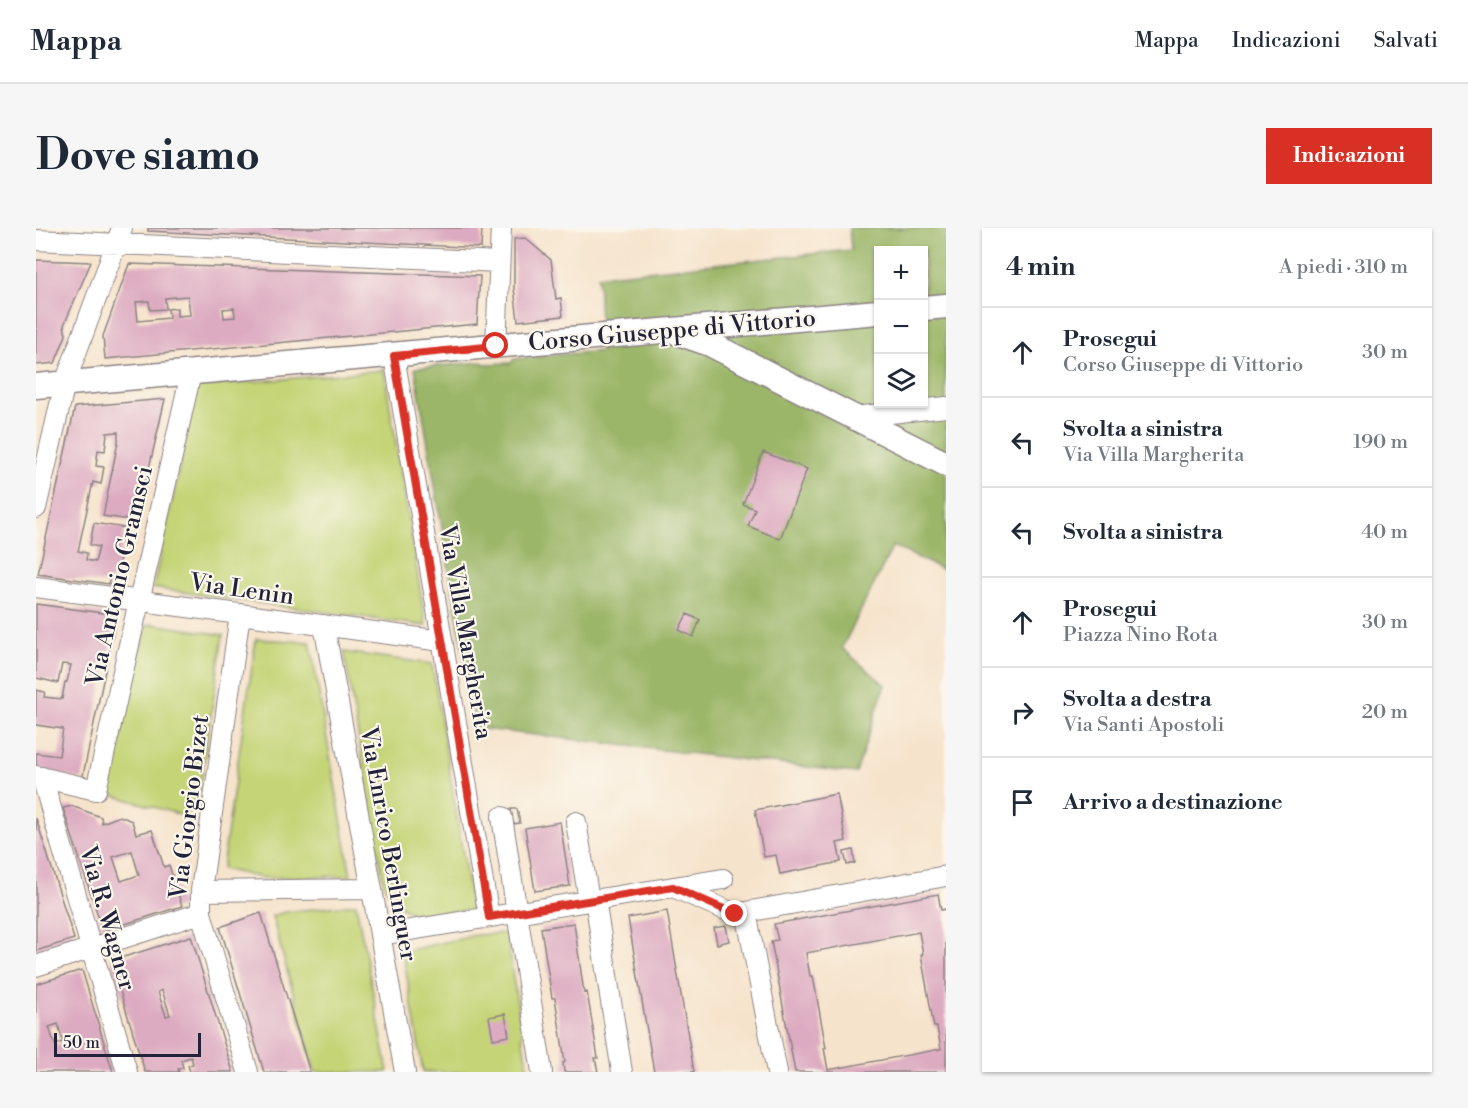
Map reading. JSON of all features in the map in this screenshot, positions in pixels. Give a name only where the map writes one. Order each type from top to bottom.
[{"type":"street","points":[[496,346],[501,228]]},
{"type":"street","points":[[36,240],[119,236],[499,262]]},
{"type":"street","points":[[36,508],[65,383],[119,236]]},
{"type":"street","points":[[928,308],[946,306]]},
{"type":"street","name":"Corso Giuseppe di Vittorio","points":[[36,386],[874,312]]},
{"type":"street","points":[[667,330],[710,344],[946,464]]},
{"type":"street","name":"Via Villa Margherita","points":[[394,356],[489,917]]},
{"type":"street","name":"Via Antonio Gramsci","points":[[39,777],[96,790],[191,373]]},
{"type":"street","points":[[854,417],[946,407]]},
{"type":"street","points":[[923,409],[946,421]]},
{"type":"street","name":"Via Lenin","points":[[36,587],[442,641]]},
{"type":"street","name":"Via Giorgio Bizet","points":[[240,614],[201,891],[201,913],[248,1072]]},
{"type":"street","name":"Via Enrico Berlinguer","points":[[324,625],[405,1072]]},
{"type":"street","name":"Via R. Wagner","points":[[39,777],[127,1072]]},
{"type":"street","points":[[502,817],[542,1072]]},
{"type":"street","points":[[576,822],[622,1072]]},
{"type":"street","points":[[673,887],[735,914],[946,876]]},
{"type":"street","points":[[380,935],[723,879]]},
{"type":"street","points":[[201,891],[371,890]]},
{"type":"street","points":[[746,912],[777,1072]]},
{"type":"street","points":[[36,966],[201,913]]},
{"type":"green space","points":[[849,228],[946,228],[946,571],[893,546],[842,648],[885,685],[856,773],[476,728],[415,368],[482,362],[485,364],[511,363],[514,359],[601,351],[598,276],[851,250]]},
{"type":"green space","points":[[384,370],[426,626],[153,588],[197,387]]},
{"type":"green space","points":[[152,624],[223,635],[199,794],[185,816],[108,794],[145,626]]},
{"type":"green space","points":[[256,639],[310,642],[351,876],[262,878],[222,869]]},
{"type":"green space","points":[[344,652],[432,664],[472,910],[413,914],[400,906],[384,886]]},
{"type":"green space","points":[[356,904],[388,1072],[315,1072],[272,916],[285,912]]},
{"type":"green space","points":[[506,933],[528,1072],[423,1072],[404,959],[405,951],[476,935]]},
{"type":"building","points":[[148,228],[482,228],[481,248],[148,231]]},
{"type":"building","points":[[525,238],[551,260],[556,299],[561,298],[563,316],[518,321],[514,288],[514,239]]},
{"type":"building","points":[[36,260],[91,262],[64,325],[66,335],[55,363],[36,365]]},
{"type":"building","points":[[129,264],[480,276],[477,324],[105,359],[103,336]],"holes":[[[188,296],[190,315],[177,316],[177,308],[168,309],[169,318],[138,321],[136,302],[149,301],[150,310],[166,309],[165,298]],[[234,308],[235,317],[224,318],[223,309]]]},
{"type":"building","points":[[165,399],[137,521],[103,516],[118,432],[107,433],[105,451],[98,450],[96,466],[104,467],[101,484],[93,482],[78,551],[87,553],[86,560],[95,562],[99,547],[90,545],[94,523],[125,528],[116,580],[109,579],[109,584],[38,574],[75,407]]},
{"type":"building","points":[[763,452],[807,469],[780,539],[748,526],[755,509],[743,504]]},
{"type":"building","points":[[36,604],[117,615],[82,780],[36,768],[36,753],[59,756],[63,729],[36,725],[36,690],[45,692],[44,697],[62,699],[71,665],[62,664],[58,683],[36,678]]},
{"type":"building","points":[[687,614],[700,620],[693,637],[679,630]]},
{"type":"building","points":[[837,794],[846,841],[837,843],[841,862],[780,874],[776,855],[764,857],[755,810]]},
{"type":"building","points":[[72,806],[101,817],[102,823],[120,816],[132,821],[136,834],[152,830],[164,867],[169,865],[182,906],[106,930],[105,927],[102,928],[63,808]],"holes":[[[132,851],[139,875],[121,881],[113,857]]]},
{"type":"building","points":[[511,809],[517,809],[520,823],[513,824]]},
{"type":"building","points":[[36,818],[74,939],[36,951]]},
{"type":"building","points":[[560,822],[570,886],[535,891],[525,828]]},
{"type":"building","points":[[853,850],[855,863],[847,865],[844,852]]},
{"type":"building","points":[[938,894],[941,910],[946,909],[946,1072],[795,1072],[771,941],[778,940],[774,924]],"holes":[[[919,932],[923,954],[921,955],[934,1027],[937,1027],[941,1049],[828,1070],[813,976],[810,976],[806,953]]]},
{"type":"building","points":[[667,911],[694,1072],[654,1072],[628,918]]},
{"type":"building","points":[[261,913],[310,1072],[264,1072],[220,927]]},
{"type":"building","points":[[574,923],[584,993],[587,992],[598,1058],[595,1058],[598,1072],[564,1072],[563,1063],[565,1062],[555,998],[552,998],[541,928]]},
{"type":"building","points":[[726,926],[729,941],[717,944],[714,928]]},
{"type":"building","points":[[191,936],[233,1072],[190,1072],[188,1065],[193,1064],[191,1057],[181,1060],[183,1068],[178,1069],[179,1072],[145,1072],[111,961]],"holes":[[[162,990],[170,1015],[166,1016],[158,992]]]},
{"type":"building","points":[[82,970],[113,1072],[36,1072],[36,984]],"holes":[[[58,1024],[63,1042],[55,1045],[49,1027]]]},
{"type":"building","points":[[505,1014],[509,1036],[493,1039],[489,1017]]},
{"type":"route","points":[[496,346],[394,356],[489,917],[673,887],[735,914]]}]
